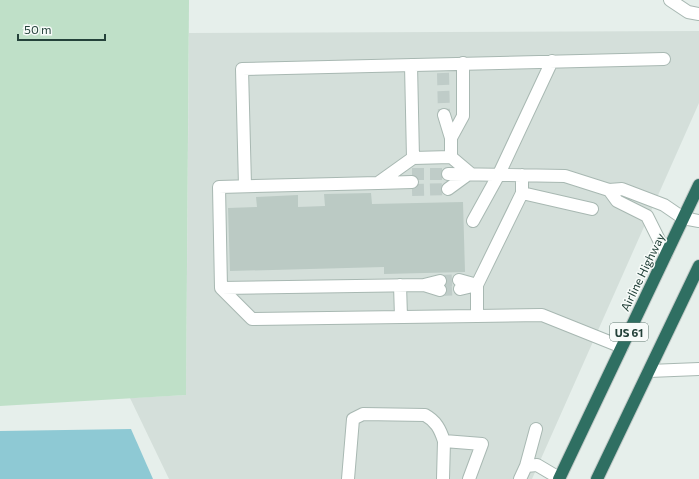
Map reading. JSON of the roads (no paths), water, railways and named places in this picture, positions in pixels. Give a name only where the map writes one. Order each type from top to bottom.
[{"type":"highway","name":"Airline Highway","points":[[559,479],[699,185]]},
{"type":"highway","name":"US 61","points":[[597,479],[699,266]]},
{"type":"street","points":[[670,0],[688,12],[699,14]]},
{"type":"street","points":[[245,186],[242,69],[410,65],[443,69],[463,64],[664,59]]},
{"type":"street","points":[[473,221],[499,174],[552,61]]},
{"type":"street","points":[[451,138],[463,116],[463,64]]},
{"type":"street","points":[[410,65],[413,158]]},
{"type":"street","points":[[444,115],[451,138],[451,157]]},
{"type":"street","points":[[378,183],[413,158],[451,157],[470,173]]},
{"type":"street","points":[[448,182],[470,173],[565,176],[609,190],[622,189],[664,206],[683,218],[699,221]]},
{"type":"street","points":[[477,316],[477,285],[522,193],[522,175]]},
{"type":"street","points":[[409,182],[219,187],[221,288],[252,319],[542,315],[622,347]]},
{"type":"street","points":[[609,190],[617,201],[647,216],[666,254]]},
{"type":"street","points":[[522,193],[592,209]]},
{"type":"street","points":[[400,285],[401,317]]},
{"type":"street","points":[[221,288],[440,285]]},
{"type":"street","points":[[460,285],[477,285]]},
{"type":"street","points":[[649,371],[699,369]]},
{"type":"street","points":[[348,479],[353,419],[363,414],[425,415],[431,418],[440,429],[444,441],[443,479]]},
{"type":"street","points":[[520,479],[526,466],[536,429]]},
{"type":"street","points":[[444,441],[482,444],[469,479]]},
{"type":"street","points":[[526,466],[537,465],[559,479]]},
{"type":"water","points":[[131,429],[153,479],[0,479],[0,431]]},
{"type":"tunnel","points":[[443,73],[444,115]]},
{"type":"tunnel","points":[[412,174],[448,174]]},
{"type":"tunnel","points":[[412,190],[448,189]]},
{"type":"tunnel","points":[[440,281],[459,280]]},
{"type":"tunnel","points":[[440,290],[460,289]]}]
